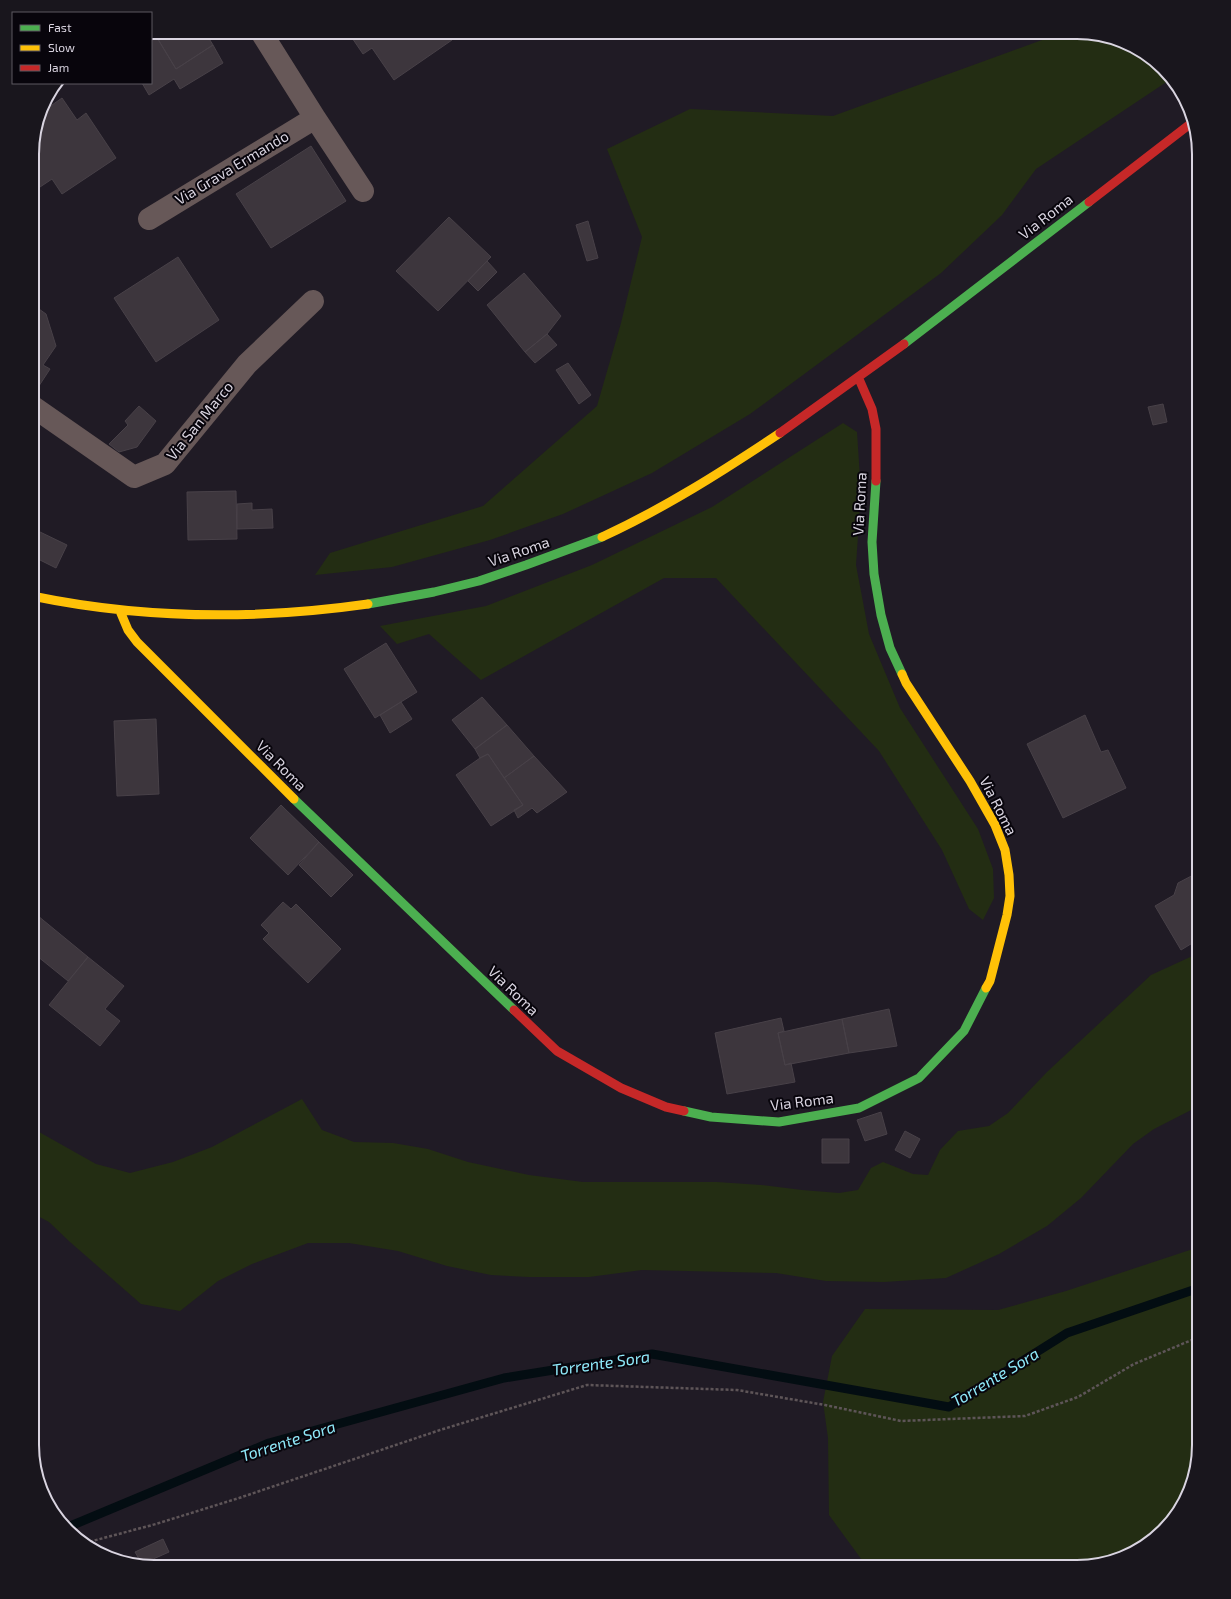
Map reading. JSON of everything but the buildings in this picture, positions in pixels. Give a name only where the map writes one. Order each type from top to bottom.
[{"type":"street","points":[[265,39],[363,191]]},
{"type":"street","name":"Via Grava Ermando","points":[[149,219],[315,118]]},
{"type":"street","name":"Via Roma","points":[[39,597],[120,611],[173,615],[248,615],[314,611],[385,601],[458,587],[530,564],[601,537],[673,501],[737,463],[859,379],[1188,125]]},
{"type":"street","name":"Via San Marco","points":[[39,411],[134,477],[165,464],[246,364],[313,301]]},
{"type":"street","name":"Via Roma","points":[[120,611],[128,630],[137,642],[330,835],[556,1051],[627,1091],[666,1107],[711,1117],[779,1122],[859,1108],[919,1078],[964,1031],[990,981],[1007,915],[1010,896],[1009,875],[1005,850],[995,825],[970,781],[906,683],[890,648],[881,615],[874,574],[872,542],[876,478],[876,429],[872,409],[859,379]]},
{"type":"path","points":[[92,1541],[156,1524],[239,1498],[440,1430],[587,1385],[737,1390],[901,1421],[1025,1416],[1078,1396],[1134,1364],[1192,1341]]},
{"type":"green space","points":[[1045,39],[1084,39],[1107,43],[1141,58],[1166,82],[1036,169],[1002,215],[941,273],[750,414],[652,473],[563,514],[490,540],[392,567],[315,575],[330,553],[483,506],[597,406],[621,323],[642,237],[607,149],[690,109],[833,116]]},
{"type":"green space","points":[[843,423],[857,432],[861,493],[856,565],[869,634],[900,708],[978,829],[993,869],[994,898],[983,920],[969,909],[942,850],[879,751],[716,578],[664,578],[481,680],[429,634],[397,644],[380,626],[486,606],[592,565],[712,507]]},
{"type":"green space","points":[[1192,956],[1192,1110],[1154,1129],[1133,1144],[1081,1198],[1047,1226],[999,1254],[946,1278],[884,1282],[826,1281],[776,1273],[642,1270],[589,1277],[529,1277],[491,1275],[447,1266],[398,1251],[349,1243],[308,1243],[252,1264],[218,1281],[180,1311],[141,1304],[49,1222],[39,1217],[39,1132],[96,1164],[130,1173],[173,1162],[212,1147],[302,1099],[322,1130],[354,1142],[393,1143],[428,1149],[468,1162],[529,1175],[583,1182],[717,1182],[839,1193],[858,1190],[871,1168],[883,1162],[913,1174],[928,1175],[940,1150],[958,1131],[989,1126],[1008,1113],[1047,1072],[1151,975]]},
{"type":"green space","points":[[1192,1249],[1191,1460],[1183,1489],[1177,1502],[1168,1515],[1141,1541],[1114,1554],[1092,1559],[862,1560],[829,1515],[828,1438],[823,1402],[832,1356],[865,1309],[998,1310],[1066,1291]]},
{"type":"waterway","name":"Torrente Sora","points":[[72,1525],[269,1443],[504,1378],[652,1354],[949,1407],[1067,1333],[1192,1290]]},
{"type":"traffic: fast","points":[[904,344],[1089,202]]},
{"type":"traffic: fast","points":[[876,481],[872,542],[874,574],[881,615],[890,648],[902,674]]},
{"type":"traffic: fast","points":[[368,604],[434,592],[479,581],[602,537]]},
{"type":"traffic: fast","points":[[294,799],[514,1010]]},
{"type":"traffic: fast","points":[[684,1111],[711,1117],[779,1122],[859,1108],[919,1078],[964,1031],[986,988]]},
{"type":"traffic: slow","points":[[602,537],[671,501],[780,433]]},
{"type":"traffic: slow","points":[[39,597],[74,604],[116,609],[200,615],[284,613],[368,604]]},
{"type":"traffic: slow","points":[[120,611],[128,630],[137,642],[294,799]]},
{"type":"traffic: slow","points":[[902,674],[906,683],[970,781],[995,825],[1005,850],[1009,875],[1010,896],[1007,915],[990,981],[986,988]]},
{"type":"traffic: jam","points":[[1089,202],[1188,125]]},
{"type":"traffic: jam","points":[[780,433],[904,344]]},
{"type":"traffic: jam","points":[[859,379],[872,409],[876,429],[876,481]]},
{"type":"traffic: jam","points":[[514,1010],[557,1051],[621,1088],[666,1107],[684,1111]]}]
